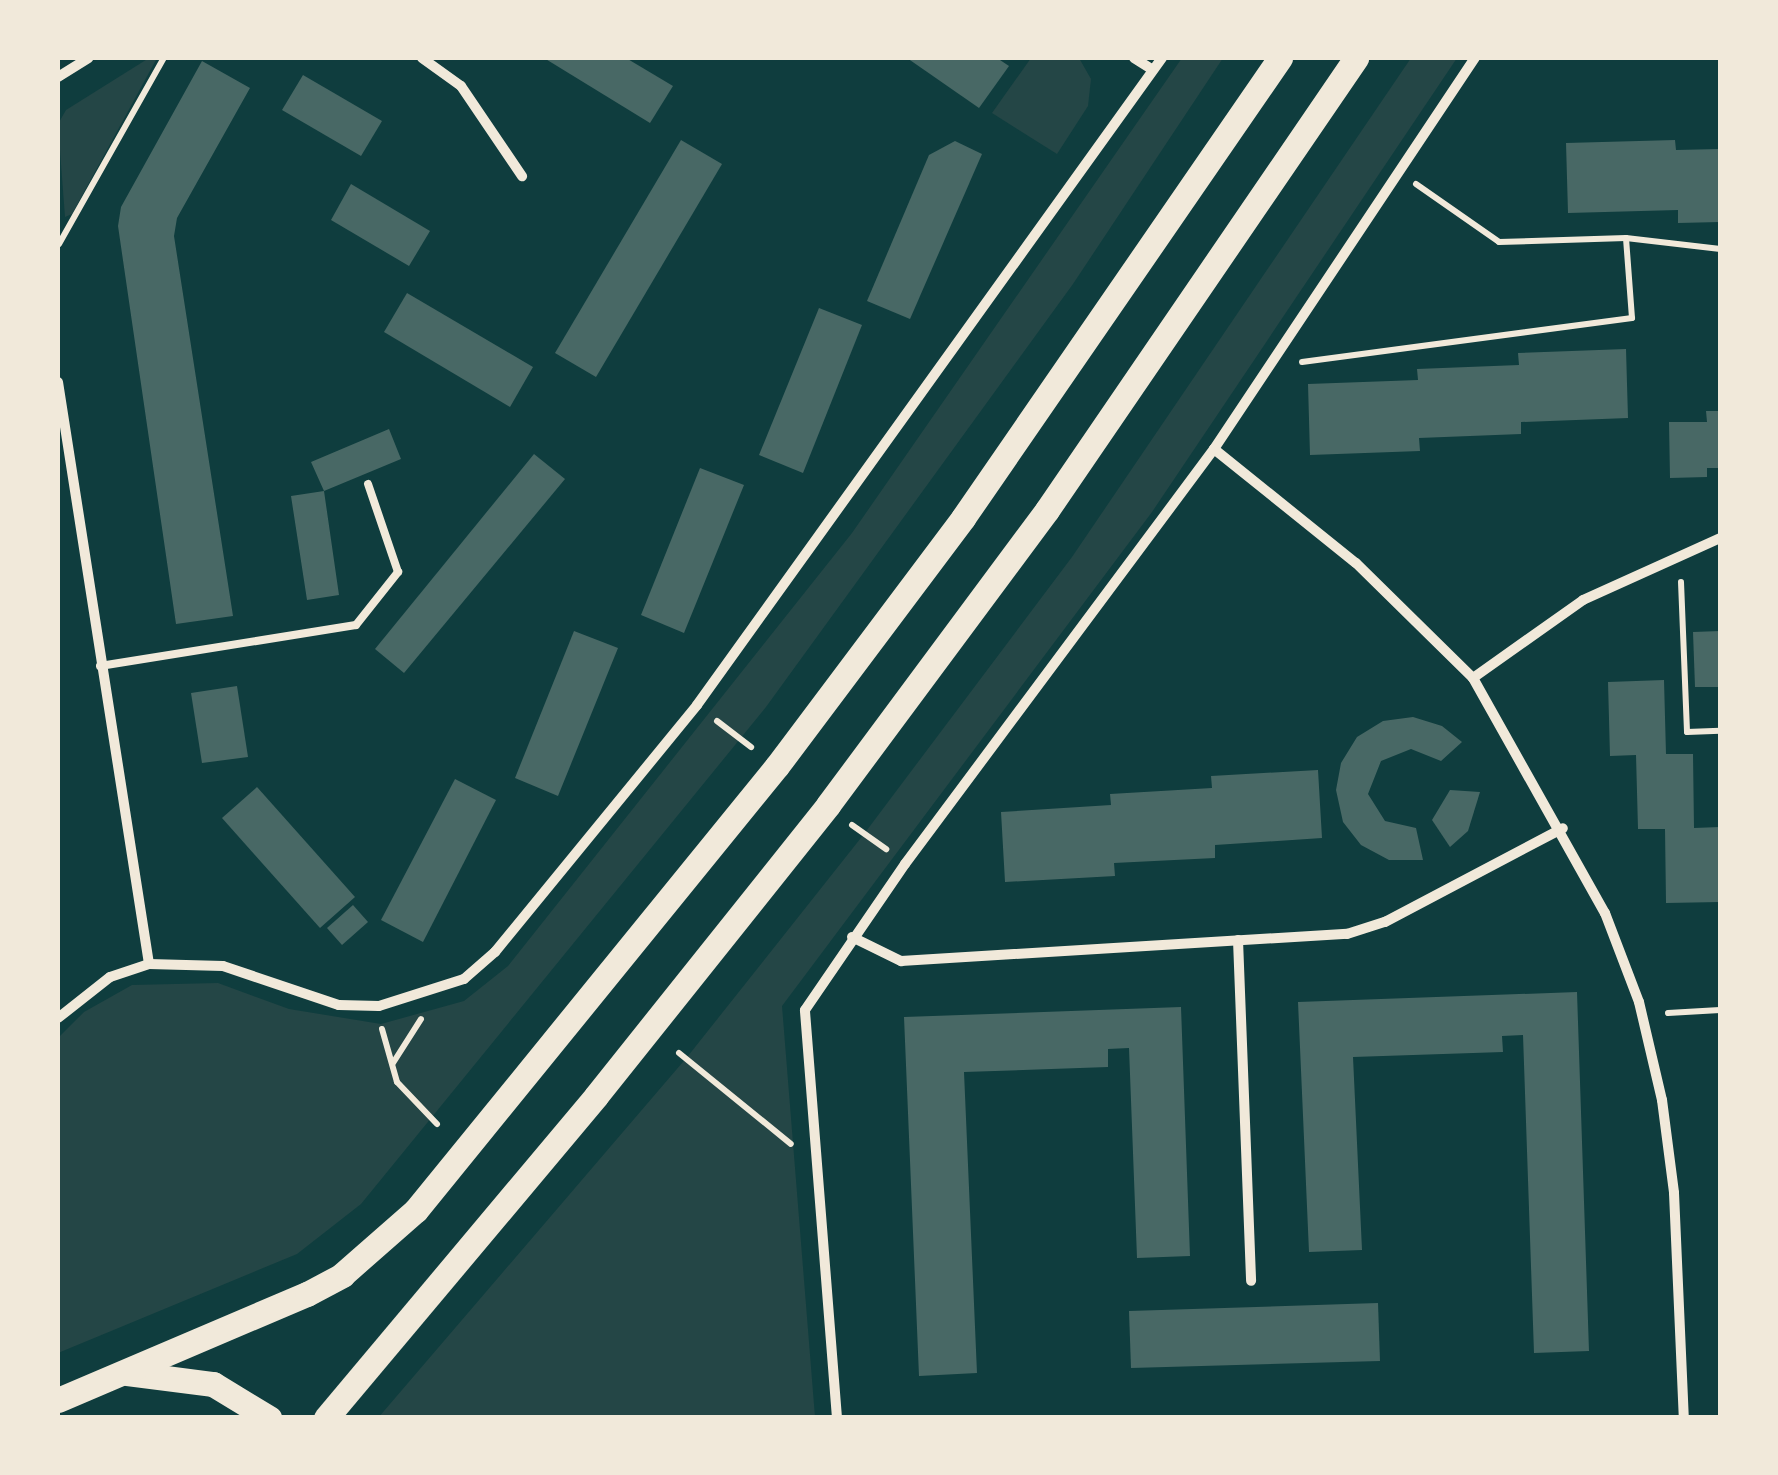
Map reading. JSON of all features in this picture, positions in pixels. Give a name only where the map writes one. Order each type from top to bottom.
[{"type":"main road","points":[[58,1400],[112,1373],[307,1294],[342,1275],[416,1210],[858,659],[974,502],[1280,58]]},
{"type":"main road","points":[[326,1418],[596,1096],[850,775],[1047,510],[1356,58]]},
{"type":"main road","points":[[112,1373],[213,1384],[269,1418]]},
{"type":"street","points":[[58,77],[89,58]]},
{"type":"street","points":[[422,58],[460,86],[522,176]]},
{"type":"street","points":[[1134,58],[1154,70]]},
{"type":"street","points":[[58,1018],[110,976],[149,964],[223,966],[310,997],[379,1006],[464,979],[485,961],[697,705],[1162,58]]},
{"type":"street","points":[[836,1418],[805,1010],[852,937],[1214,449],[1475,58]]},
{"type":"street","points":[[58,382],[149,964]]},
{"type":"street","points":[[1214,449],[1356,563],[1473,678],[1562,828],[1639,1002],[1662,1100],[1674,1193],[1684,1418]]},
{"type":"street","points":[[58,490],[74,486]]},
{"type":"street","points":[[1473,678],[1584,600],[1720,538]]},
{"type":"street","points":[[852,937],[900,961],[1346,934],[1385,922],[1562,828]]},
{"type":"street","points":[[1238,940],[1251,1281]]},
{"type":"lane","points":[[100,666],[356,624],[398,572],[368,484]]},
{"type":"path","points":[[59,244],[164,58]]},
{"type":"path","points":[[1398,172],[1499,242],[1626,238],[1720,248]]},
{"type":"path","points":[[1281,349],[1301,362],[1632,318],[1626,238]]},
{"type":"path","points":[[1680,554],[1687,732],[1720,731]]},
{"type":"path","points":[[1701,1011],[1720,1010]]},
{"type":"path","points":[[393,1064],[423,1016]]},
{"type":"path","points":[[381,1024],[404,1093],[437,1124]]},
{"type":"path","points":[[679,1053],[815,1164]]},
{"type":"shaded area","points":[[149,58],[157,58],[72,214],[65,217],[58,124],[66,110]]},
{"type":"shaded area","points":[[1031,58],[1079,58],[1091,79],[1088,106],[1057,154],[992,113]]},
{"type":"shaded area","points":[[1182,58],[1223,58],[1073,284],[766,707],[361,1204],[297,1254],[58,1353],[58,1038],[84,1012],[132,985],[218,983],[289,1009],[381,1024],[464,1001],[508,966],[852,533]]},
{"type":"shaded area","points":[[1411,58],[1457,58],[1152,512],[782,1006],[815,1417],[378,1418],[688,1056],[864,834],[1072,557]]},
{"type":"building","points":[[544,58],[626,58],[673,86],[650,123]]},
{"type":"building","points":[[907,58],[997,58],[1009,66],[979,108]]},
{"type":"building","points":[[202,61],[250,88],[177,218],[174,236],[233,616],[176,624],[118,226],[121,207]]},
{"type":"building","points":[[303,75],[382,121],[361,156],[282,110]]},
{"type":"building","points":[[681,140],[722,164],[596,377],[555,353]]},
{"type":"building","points":[[1675,140],[1676,150],[1720,149],[1720,222],[1678,223],[1678,210],[1568,213],[1566,143]]},
{"type":"building","points":[[955,141],[982,154],[910,319],[867,301],[929,155]]},
{"type":"building","points":[[351,184],[430,231],[409,266],[331,220]]},
{"type":"building","points":[[407,293],[533,367],[510,407],[384,332]]},
{"type":"building","points":[[819,308],[862,325],[803,473],[759,455]]},
{"type":"building","points":[[1626,349],[1628,418],[1521,422],[1521,434],[1419,438],[1420,451],[1310,455],[1308,384],[1418,380],[1417,369],[1519,365],[1518,353]]},
{"type":"building","points":[[1706,411],[1720,411],[1720,468],[1707,468],[1707,477],[1670,478],[1669,422],[1707,422]]},
{"type":"building","points":[[389,429],[401,459],[324,491],[311,462]]},
{"type":"building","points":[[534,454],[565,479],[404,673],[375,649]]},
{"type":"building","points":[[700,468],[744,485],[684,633],[641,615]]},
{"type":"building","points":[[324,491],[339,595],[307,600],[291,496]]},
{"type":"building","points":[[574,631],[618,648],[558,796],[515,778]]},
{"type":"building","points":[[1720,631],[1720,687],[1695,687],[1693,632]]},
{"type":"building","points":[[1664,680],[1666,754],[1693,754],[1694,828],[1720,827],[1720,902],[1666,903],[1665,829],[1638,829],[1636,755],[1610,756],[1608,682]]},
{"type":"building","points":[[237,686],[248,757],[202,763],[191,693]]},
{"type":"building","points":[[1413,717],[1442,726],[1462,742],[1441,761],[1411,749],[1381,761],[1368,794],[1385,821],[1416,828],[1423,860],[1389,860],[1361,845],[1343,822],[1336,790],[1341,763],[1357,737],[1383,721]]},
{"type":"building","points":[[1318,770],[1322,838],[1215,845],[1215,858],[1114,863],[1115,876],[1005,882],[1001,812],[1111,805],[1110,794],[1212,788],[1211,776]]},
{"type":"building","points":[[455,779],[496,800],[423,942],[381,920]]},
{"type":"building","points":[[257,787],[355,897],[320,928],[222,818]]},
{"type":"building","points":[[1450,790],[1480,792],[1468,831],[1450,847],[1432,820]]},
{"type":"building","points":[[353,905],[368,922],[342,945],[327,928]]},
{"type":"building","points":[[1577,992],[1589,1351],[1534,1353],[1523,1035],[1502,1036],[1503,1052],[1353,1057],[1362,1250],[1309,1252],[1298,1002]]},
{"type":"building","points":[[1181,1007],[1190,1256],[1137,1258],[1129,1048],[1108,1049],[1108,1067],[964,1072],[977,1373],[919,1376],[904,1017]]},
{"type":"building","points":[[1378,1303],[1380,1361],[1131,1368],[1129,1311]]}]
